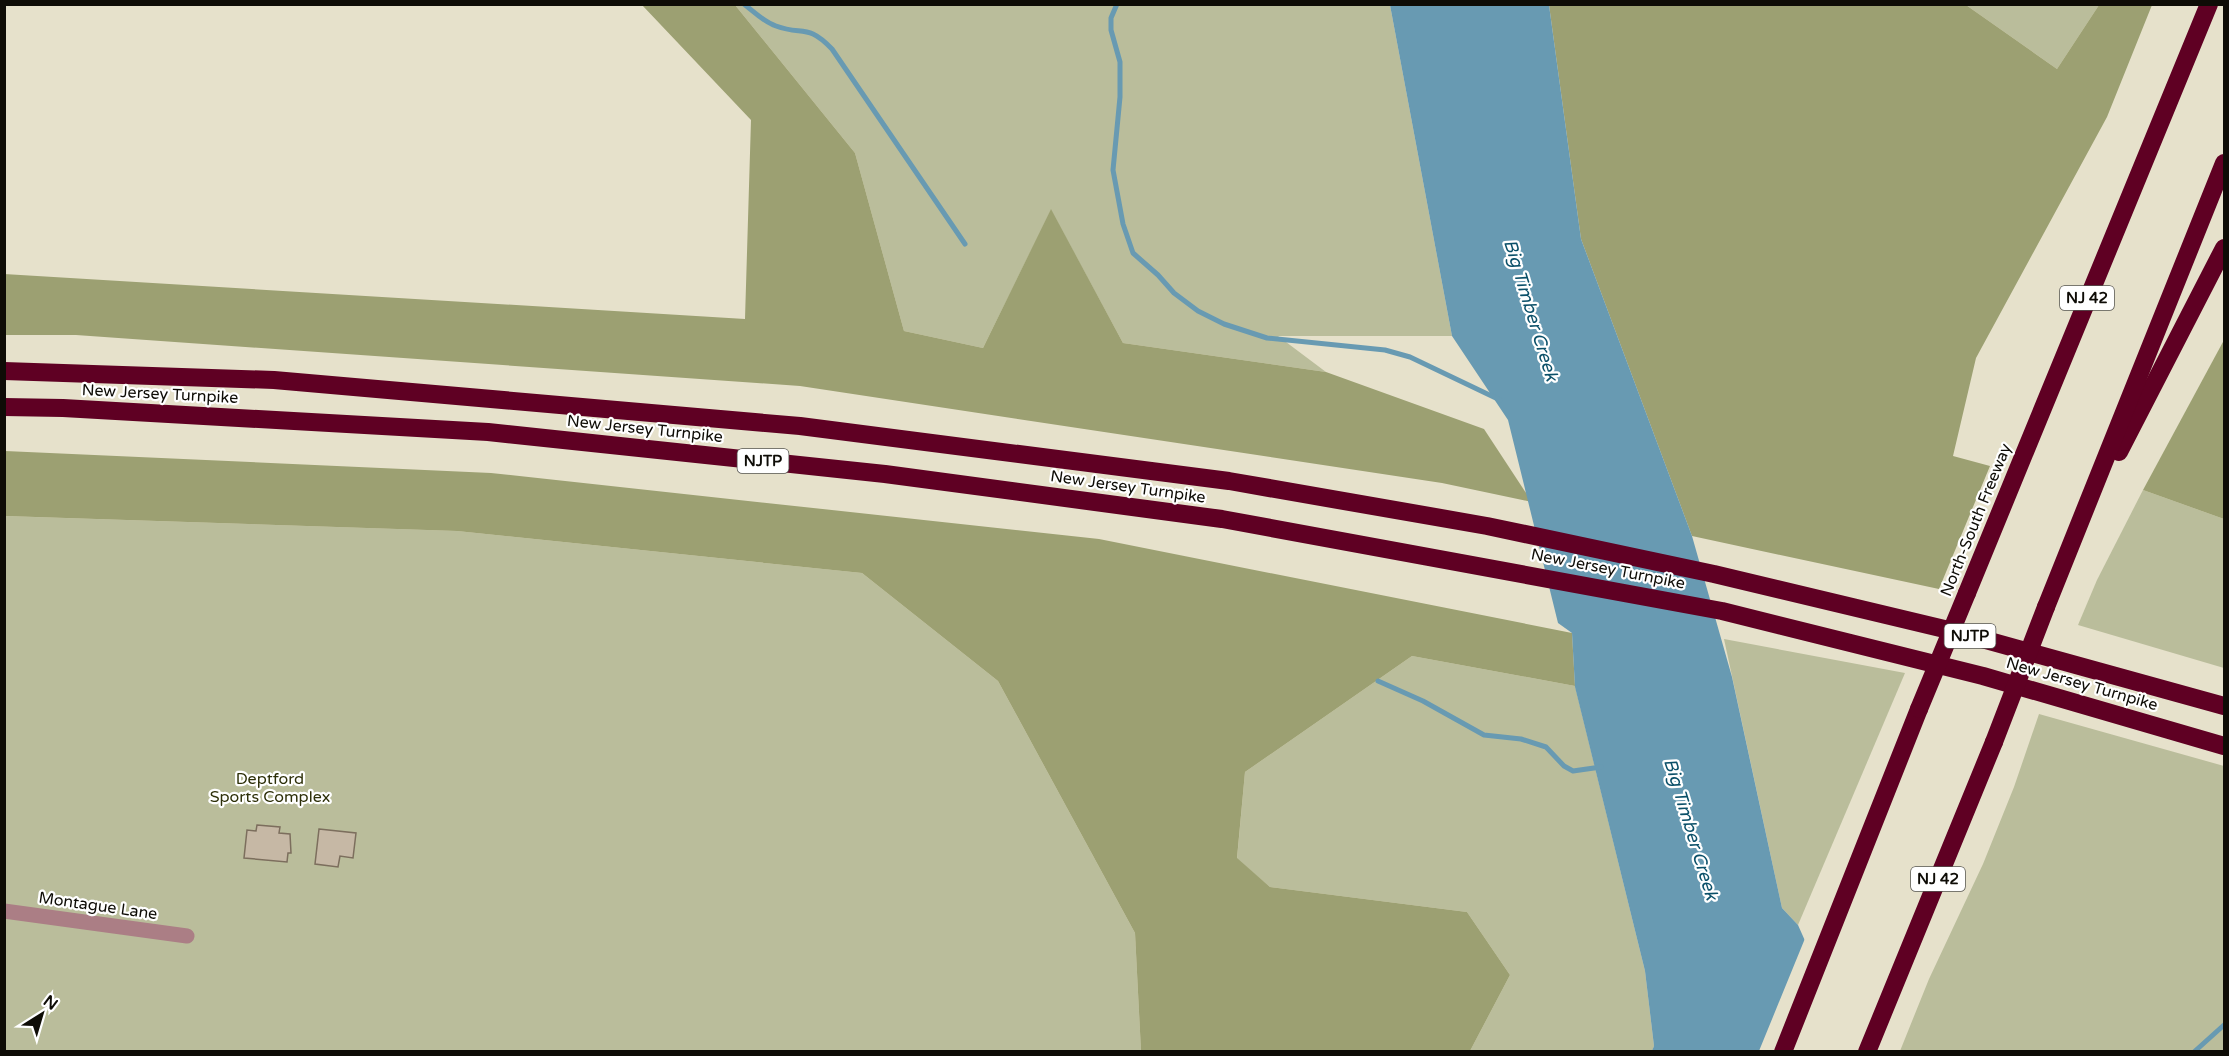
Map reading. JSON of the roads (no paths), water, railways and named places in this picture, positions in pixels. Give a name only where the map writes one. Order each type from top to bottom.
[{"type":"highway","name":"North-South Freeway","points":[[1783,1052],[1919,709],[2209,4]]},
{"type":"highway","name":"NJ 42","points":[[1868,1052],[2224,163]]},
{"type":"highway","points":[[2069,549],[2224,248]]},
{"type":"highway","name":"New Jersey Turnpike","points":[[4,371],[274,380],[800,426],[1229,481],[1487,526],[1714,574],[1957,632],[2224,706]]},
{"type":"highway","name":"New Jersey Turnpike","points":[[4,407],[63,408],[488,432],[885,474],[1222,519],[1722,611],[1983,676],[2224,746]]},
{"type":"street","name":"Montague Lane","points":[[4,911],[187,936]]},
{"type":"water","name":"Big Timber Creek","points":[[1390,5],[1549,5],[1581,239],[1692,536],[1732,677],[1782,908],[1798,925],[1854,1051],[1652,1051],[1654,1046],[1645,971],[1575,687],[1572,633],[1558,623],[1508,420],[1452,336]]},
{"type":"waterway","points":[[744,4],[772,24],[785,29],[810,33],[832,49],[965,244]]},
{"type":"waterway","points":[[1117,4],[1111,18],[1111,30],[1120,62],[1120,97],[1113,170],[1123,224],[1133,253],[1174,293],[1198,311],[1224,324],[1267,338],[1385,350],[1410,357],[1500,400]]},
{"type":"waterway","points":[[1378,681],[1423,701],[1484,735],[1521,739],[1546,747],[1564,766],[1573,771],[1601,767]]},
{"type":"waterway","points":[[2194,1052],[2224,1025]]},
{"type":"park label","name":"Deptford Sports Complex","points":[[270,788]]}]
